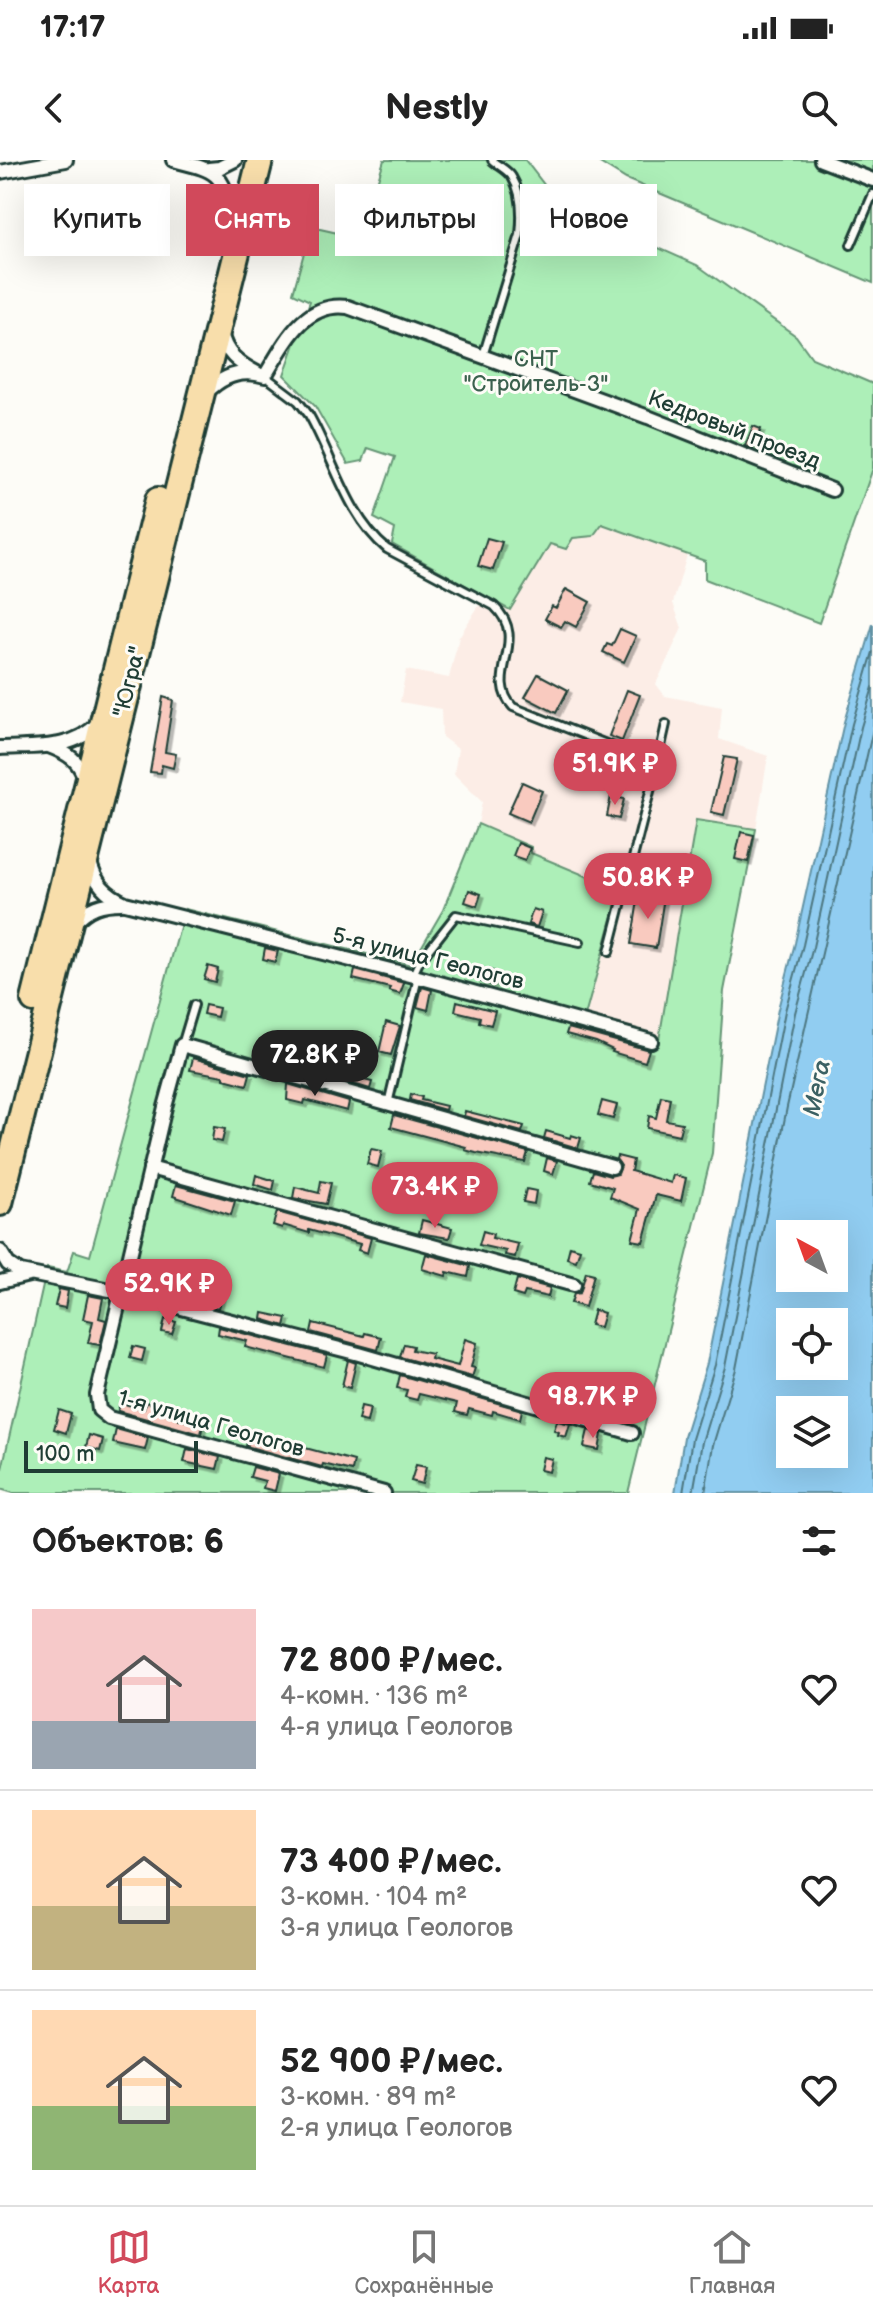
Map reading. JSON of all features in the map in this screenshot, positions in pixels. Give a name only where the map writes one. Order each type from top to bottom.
[{"type":"highway","name":"\"Югра\"","points":[[238,184],[244,160]]},
{"type":"highway","name":"\"Югра\"","points":[[0,1203],[260,160]]},
{"type":"highway","name":"\"Югра\"","points":[[0,1136],[219,256]]},
{"type":"street","points":[[0,172],[66,160]]},
{"type":"street","points":[[173,160],[209,169],[223,184]]},
{"type":"street","points":[[209,169],[235,160]]},
{"type":"street","points":[[821,160],[873,180]]},
{"type":"street","name":"Кедровый проезд","points":[[262,375],[305,318],[331,307],[348,307],[832,490]]},
{"type":"street","points":[[221,318],[221,334],[229,353],[262,375]]},
{"type":"street","points":[[199,405],[219,380],[230,375],[262,375]]},
{"type":"street","points":[[0,748],[49,746],[76,740],[87,734],[105,715]]},
{"type":"street","points":[[49,746],[73,758],[82,769],[86,791]]},
{"type":"street","points":[[90,847],[90,862],[100,885],[125,903]]},
{"type":"street","points":[[67,937],[77,919],[91,908],[107,903],[125,903]]},
{"type":"street","name":"5-я улица Геологов","points":[[125,903],[416,976],[651,1041]]},
{"type":"street","points":[[120,1292],[182,1045],[612,1167]]},
{"type":"street","points":[[150,1168],[574,1285]]},
{"type":"street","points":[[0,1251],[14,1268],[33,1275],[120,1292],[359,1354],[632,1433]]},
{"type":"street","points":[[0,1282],[33,1275]]},
{"type":"street","name":"1-я улица Геологов","points":[[120,1292],[97,1395],[96,1404],[104,1416],[384,1493]]},
{"type":"lane","points":[[483,356],[516,248],[521,219],[520,201],[512,177],[492,160]]},
{"type":"lane","points":[[851,245],[873,194]]},
{"type":"lane","points":[[262,375],[291,395],[309,415],[358,516],[375,539],[387,549],[494,606],[503,615],[510,635],[502,688],[505,699],[513,707],[657,764]]},
{"type":"lane","points":[[609,952],[666,724]]},
{"type":"lane","points":[[388,1104],[419,962],[456,915],[580,942]]},
{"type":"lane","points":[[182,1045],[194,1005]]},
{"type":"shaded area","points":[[602,523],[687,555],[673,603],[682,628],[656,684],[665,696],[722,707],[719,739],[768,756],[756,829],[696,820],[658,1047],[649,1048],[582,1027],[531,847],[478,824],[482,802],[454,774],[458,749],[442,737],[441,709],[400,702],[406,670],[449,678],[459,637],[485,596],[510,610],[550,544],[573,538]]},
{"type":"green space","name":"СНТ \"Строитель-3\"","points":[[384,160],[525,160],[544,184],[520,184],[520,256],[657,256],[657,247],[697,265],[796,336],[812,358],[873,384],[873,468],[819,623],[705,579],[705,561],[602,524],[593,536],[573,538],[566,549],[550,544],[510,610],[392,544],[395,529],[374,518],[395,457],[368,448],[363,461],[348,464],[315,406],[284,375],[310,301],[293,293],[303,256],[319,256],[319,229],[335,232],[335,256],[504,256],[504,184],[377,184]]},
{"type":"green space","points":[[595,160],[873,160],[873,283],[657,192],[657,184],[638,184]]},
{"type":"green space","points":[[696,820],[756,829],[724,991],[712,1153],[628,1493],[13,1493],[0,1489],[47,1268],[67,1272],[74,1251],[90,1256],[185,909],[411,965],[443,910],[478,824],[531,847],[531,853],[620,890],[582,1027],[649,1048],[658,1046]]},
{"type":"water","name":"Мега","points":[[873,624],[873,1493],[675,1493],[684,1437],[707,1363],[778,1009],[844,722]]},
{"type":"building","points":[[753,426],[761,429],[753,449],[745,446]]},
{"type":"building","points":[[487,538],[502,542],[493,570],[478,566]]},
{"type":"building","points":[[566,589],[590,602],[576,627],[565,621],[561,627],[545,619],[552,606],[556,608]]},
{"type":"building","points":[[620,629],[636,636],[624,662],[603,652],[607,644],[612,646]]},
{"type":"building","points":[[538,674],[568,690],[556,713],[525,697]]},
{"type":"building","points":[[627,690],[640,695],[622,741],[609,736]]},
{"type":"building","points":[[163,697],[173,700],[165,752],[176,754],[173,768],[162,765],[161,773],[150,772]]},
{"type":"building","points":[[724,757],[737,759],[724,815],[711,812]]},
{"type":"building","points":[[522,782],[542,791],[529,822],[508,813]]},
{"type":"building","points":[[611,796],[624,799],[619,819],[607,816]]},
{"type":"building","points":[[741,832],[754,835],[748,862],[735,859]]},
{"type":"building","points":[[518,843],[530,848],[525,860],[513,856]]},
{"type":"building","points":[[469,890],[481,894],[477,906],[465,902]]},
{"type":"building","points":[[639,894],[664,897],[656,948],[631,944]]},
{"type":"building","points":[[533,909],[542,912],[537,927],[528,924]]},
{"type":"building","points":[[265,948],[278,951],[275,962],[263,959]]},
{"type":"building","points":[[208,966],[218,969],[215,982],[204,979]]},
{"type":"building","points":[[485,969],[496,972],[493,985],[481,982]]},
{"type":"building","points":[[355,970],[404,983],[400,994],[389,991],[390,988],[353,979]]},
{"type":"building","points":[[422,987],[432,990],[428,1010],[417,1007]]},
{"type":"building","points":[[457,1001],[495,1011],[491,1025],[479,1022],[480,1017],[455,1011]]},
{"type":"building","points":[[205,1005],[219,1008],[217,1017],[203,1014]]},
{"type":"building","points":[[386,1022],[400,1026],[391,1055],[379,1052]]},
{"type":"building","points":[[568,1028],[649,1050],[645,1062],[612,1052],[596,1042],[566,1034]]},
{"type":"building","points":[[295,1055],[332,1061],[328,1076],[292,1067]]},
{"type":"building","points":[[193,1058],[250,1074],[247,1085],[224,1079],[224,1076],[190,1070]]},
{"type":"building","points":[[352,1077],[372,1082],[370,1089],[350,1083]]},
{"type":"building","points":[[288,1084],[349,1102],[347,1111],[305,1100],[304,1104],[287,1100]]},
{"type":"building","points":[[411,1094],[422,1097],[421,1100],[446,1106],[445,1110],[410,1100]]},
{"type":"building","points":[[661,1096],[670,1098],[666,1120],[682,1123],[679,1135],[647,1128],[649,1116],[656,1118]]},
{"type":"building","points":[[602,1101],[617,1105],[613,1119],[598,1115]]},
{"type":"building","points":[[465,1111],[524,1126],[522,1132],[464,1116]]},
{"type":"building","points":[[394,1115],[528,1152],[525,1162],[476,1153],[465,1150],[466,1147],[391,1127]]},
{"type":"building","points":[[214,1127],[225,1129],[222,1142],[212,1140]]},
{"type":"building","points":[[546,1131],[581,1138],[578,1148],[544,1138]]},
{"type":"building","points":[[371,1149],[382,1151],[378,1167],[367,1164]]},
{"type":"building","points":[[617,1156],[633,1160],[631,1171],[671,1183],[673,1175],[686,1178],[681,1201],[656,1195],[643,1242],[632,1240],[640,1209],[610,1197],[613,1188],[590,1181],[593,1171],[610,1176],[618,1174],[621,1166]]},
{"type":"building","points":[[547,1158],[557,1161],[553,1174],[544,1171]]},
{"type":"building","points":[[256,1175],[275,1181],[273,1190],[254,1184]]},
{"type":"building","points":[[321,1181],[331,1183],[326,1204],[293,1198],[295,1187],[319,1193]]},
{"type":"building","points":[[176,1185],[235,1201],[231,1215],[173,1196]]},
{"type":"building","points":[[526,1189],[536,1191],[534,1204],[523,1202]]},
{"type":"building","points":[[277,1212],[371,1238],[367,1253],[358,1250],[360,1244],[309,1230],[309,1233],[273,1225]]},
{"type":"building","points":[[422,1220],[452,1228],[449,1238],[419,1233]]},
{"type":"building","points":[[483,1231],[493,1234],[492,1238],[518,1244],[515,1257],[505,1255],[506,1251],[479,1245]]},
{"type":"building","points":[[570,1246],[580,1249],[576,1261],[567,1258]]},
{"type":"building","points":[[426,1254],[470,1266],[468,1277],[447,1272],[446,1276],[422,1269]]},
{"type":"building","points":[[586,1272],[594,1274],[585,1307],[571,1303],[574,1294],[580,1293]]},
{"type":"building","points":[[517,1279],[550,1288],[548,1297],[525,1292],[523,1297],[513,1294]]},
{"type":"building","points":[[59,1289],[68,1291],[65,1308],[55,1306]]},
{"type":"building","points":[[199,1292],[221,1297],[218,1308],[197,1303]]},
{"type":"building","points":[[88,1295],[103,1298],[99,1318],[106,1320],[100,1345],[88,1343],[93,1321],[83,1319]]},
{"type":"building","points":[[594,1310],[604,1313],[600,1327],[590,1325]]},
{"type":"building","points":[[263,1313],[287,1318],[285,1326],[262,1319]]},
{"type":"building","points":[[165,1319],[176,1322],[172,1334],[162,1332]]},
{"type":"building","points":[[313,1323],[364,1336],[365,1333],[381,1337],[378,1350],[311,1332]]},
{"type":"building","points":[[219,1327],[327,1355],[324,1367],[245,1347],[247,1341],[218,1334]]},
{"type":"building","points":[[465,1339],[477,1343],[471,1367],[475,1368],[472,1377],[400,1357],[404,1344],[413,1346],[412,1350],[432,1354],[431,1359],[458,1366]]},
{"type":"building","points":[[133,1346],[145,1349],[142,1361],[130,1358]]},
{"type":"building","points":[[348,1360],[356,1363],[350,1388],[342,1386]]},
{"type":"building","points":[[400,1375],[522,1410],[520,1419],[493,1411],[492,1415],[469,1409],[467,1415],[455,1412],[457,1403],[419,1394],[417,1400],[405,1397],[407,1390],[397,1388]]},
{"type":"building","points":[[566,1390],[576,1393],[572,1406],[562,1403]]},
{"type":"building","points":[[594,1395],[607,1398],[602,1415],[589,1411]]},
{"type":"building","points":[[146,1402],[180,1414],[179,1419],[203,1425],[201,1434],[118,1411],[120,1403],[144,1409]]},
{"type":"building","points":[[361,1406],[370,1408],[367,1422],[358,1420]]},
{"type":"building","points":[[59,1410],[71,1414],[66,1433],[54,1429]]},
{"type":"building","points":[[557,1421],[570,1424],[566,1437],[554,1430]]},
{"type":"building","points":[[116,1429],[148,1438],[145,1450],[113,1443]]},
{"type":"building","points":[[588,1430],[602,1434],[599,1450],[584,1447]]},
{"type":"building","points":[[249,1433],[354,1461],[352,1471],[323,1464],[322,1467],[246,1446]]},
{"type":"building","points":[[89,1435],[103,1439],[100,1451],[86,1447]]},
{"type":"building","points":[[187,1449],[220,1457],[217,1469],[184,1462]]},
{"type":"building","points":[[543,1457],[552,1459],[549,1472],[540,1470]]},
{"type":"building","points":[[416,1465],[426,1467],[422,1484],[411,1481]]},
{"type":"building","points":[[253,1467],[279,1474],[275,1491],[263,1488],[265,1481],[250,1477]]}]
